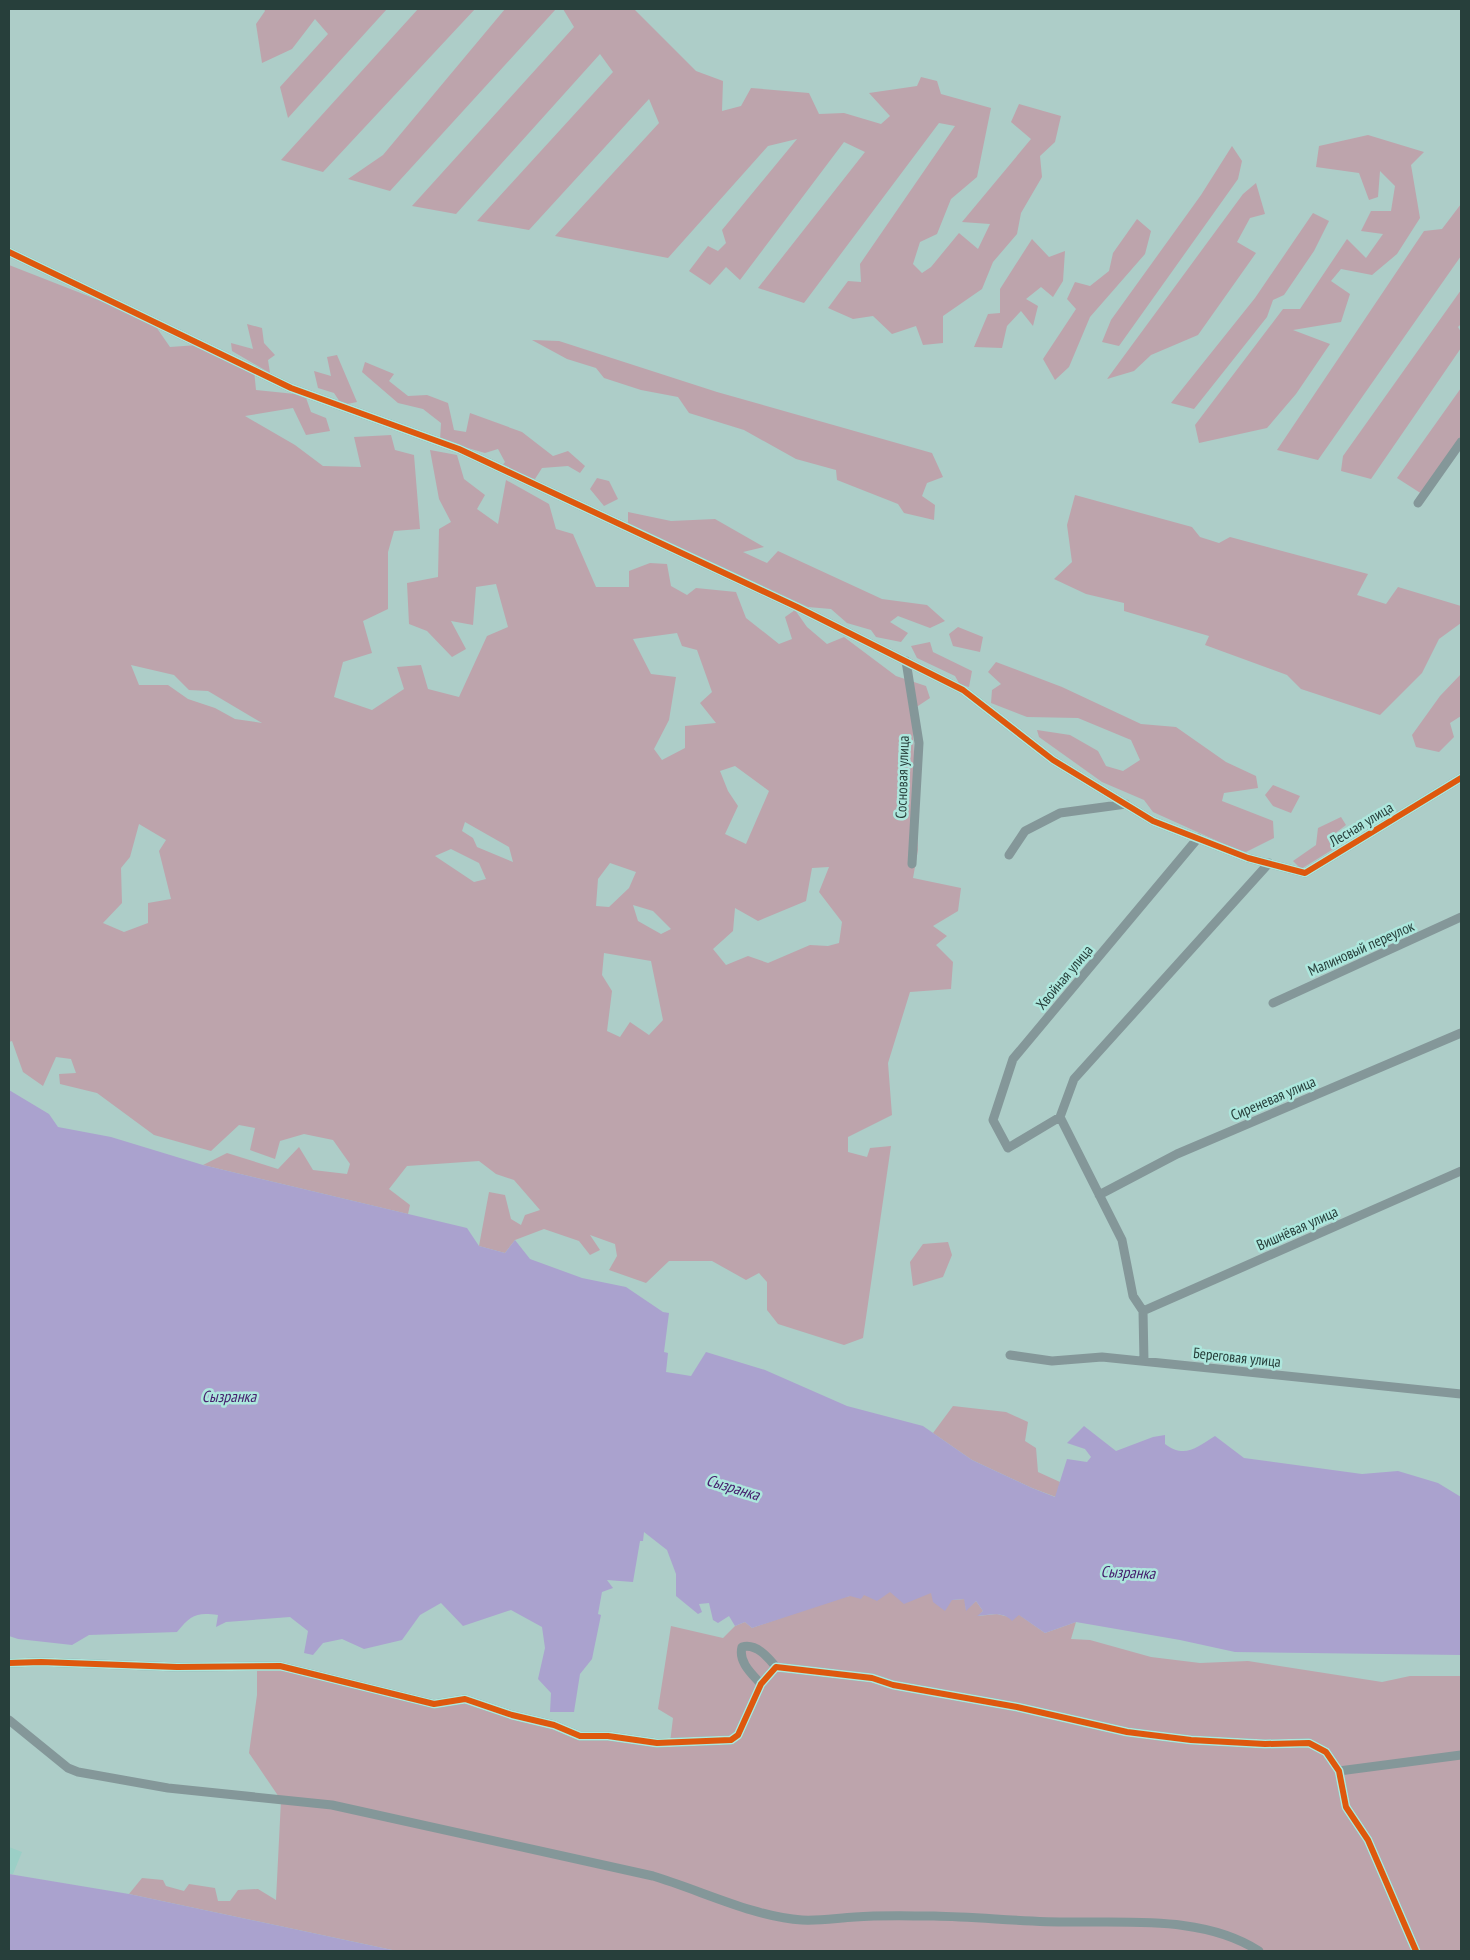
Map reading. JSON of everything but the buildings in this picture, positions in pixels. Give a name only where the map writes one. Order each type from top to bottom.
[{"type":"street","name":"Лесная улица","points":[[9,252],[291,388],[458,449],[797,607],[963,690],[1052,760],[1153,821],[1248,858],[1305,873],[1461,778]]},
{"type":"street","points":[[1418,503],[1461,442]]},
{"type":"street","name":"Сосновая улица","points":[[906,661],[919,743],[912,864]]},
{"type":"street","points":[[1009,855],[1025,831],[1060,813],[1126,804]]},
{"type":"street","name":"Хвойная улица","points":[[1060,1117],[1008,1148],[993,1120],[1013,1059],[1198,838]]},
{"type":"street","points":[[1144,1361],[1143,1311],[1133,1296],[1122,1240],[1060,1117],[1074,1079],[1269,864]]},
{"type":"street","name":"Малиновый переулок","points":[[1273,1003],[1461,918]]},
{"type":"street","name":"Сиреневая улица","points":[[1099,1195],[1177,1154],[1461,1034]]},
{"type":"street","name":"Вишнёвая улица","points":[[1143,1311],[1461,1170]]},
{"type":"street","name":"Береговая улица","points":[[1010,1355],[1052,1361],[1102,1357],[1461,1394]]},
{"type":"street","points":[[761,1684],[744,1664],[741,1652],[742,1647],[748,1645],[756,1648],[776,1667],[872,1678],[893,1685],[1017,1707],[1127,1732],[1191,1740],[1246,1743],[1309,1743],[1326,1752],[1339,1771],[1346,1807],[1368,1840],[1416,1951]]},
{"type":"street","points":[[9,1664],[41,1662],[177,1667],[280,1666],[434,1704],[465,1699],[512,1715],[554,1725],[580,1736],[608,1736],[657,1743],[731,1740],[738,1735],[761,1684],[776,1667]]},
{"type":"street","points":[[9,1720],[68,1768],[78,1772],[168,1788],[332,1805],[654,1876],[733,1904],[783,1918],[802,1920],[856,1916],[935,1916],[1016,1921],[1118,1922],[1177,1926],[1222,1934],[1259,1951]]},
{"type":"street","points":[[1339,1771],[1461,1755]]},
{"type":"shaded area","points":[[264,9],[387,9],[288,118],[280,87],[328,34],[315,19],[292,49],[262,63],[256,24],[265,11]]},
{"type":"shaded area","points":[[418,9],[475,9],[323,172],[281,160]]},
{"type":"shaded area","points":[[505,9],[556,9],[390,191],[348,179],[383,155]]},
{"type":"shaded area","points":[[563,9],[634,9],[696,71],[723,81],[722,111],[741,106],[751,88],[809,93],[819,114],[844,113],[881,124],[890,116],[869,93],[917,86],[921,77],[937,81],[941,94],[991,108],[977,177],[951,199],[937,234],[920,242],[913,264],[922,273],[931,267],[959,233],[978,249],[990,224],[962,222],[1031,139],[1011,122],[1019,104],[1061,116],[1055,142],[1040,156],[1042,177],[1021,213],[1017,234],[993,262],[982,289],[943,316],[943,343],[923,345],[916,326],[892,334],[873,316],[853,319],[828,308],[848,281],[861,282],[860,264],[955,126],[939,123],[804,303],[758,288],[865,152],[844,142],[740,280],[726,267],[710,285],[689,271],[708,246],[718,251],[726,243],[722,230],[797,139],[768,146],[668,258],[555,236],[659,123],[649,99],[529,230],[477,221],[613,72],[600,54],[456,214],[412,206],[574,27]]},
{"type":"shaded area","points":[[1368,135],[1424,152],[1411,165],[1420,218],[1397,254],[1372,275],[1341,269],[1331,281],[1350,294],[1341,322],[1293,330],[1330,344],[1296,394],[1267,428],[1199,443],[1195,425],[1283,309],[1300,309],[1347,239],[1366,258],[1383,234],[1361,231],[1371,211],[1391,211],[1395,186],[1380,171],[1378,197],[1369,200],[1359,173],[1316,167],[1319,146]]},
{"type":"shaded area","points":[[1232,146],[1242,161],[1238,179],[1119,346],[1102,342],[1111,320],[1201,195]]},
{"type":"shaded area","points":[[1256,183],[1265,214],[1250,218],[1237,242],[1256,253],[1198,335],[1151,355],[1134,371],[1107,379],[1243,194]]},
{"type":"shaded area","points":[[1461,204],[1461,256],[1318,460],[1277,450],[1424,231],[1442,229]]},
{"type":"shaded area","points":[[1313,213],[1329,221],[1314,251],[1284,295],[1273,300],[1267,317],[1194,409],[1171,403],[1255,298]]},
{"type":"shaded area","points":[[1137,219],[1151,231],[1145,254],[1090,317],[1069,367],[1055,380],[1043,359],[1076,309],[1067,299],[1075,282],[1090,286],[1109,271],[1113,253]]},
{"type":"shaded area","points":[[1032,239],[1049,257],[1065,251],[1063,281],[1053,297],[1041,287],[1026,299],[1038,306],[1033,326],[1021,311],[1007,326],[1002,348],[974,347],[988,314],[1000,313],[1000,289]]},
{"type":"shaded area","points":[[9,265],[152,321],[170,347],[198,345],[254,370],[256,390],[305,395],[311,412],[326,418],[330,431],[306,435],[293,408],[245,416],[295,445],[323,466],[361,467],[354,437],[391,435],[395,450],[414,455],[420,529],[394,531],[388,552],[388,609],[363,621],[372,653],[343,662],[334,697],[372,710],[404,689],[397,667],[421,665],[428,689],[459,697],[487,636],[508,627],[496,584],[476,587],[473,625],[451,621],[466,649],[452,657],[427,631],[409,624],[407,583],[438,577],[439,529],[451,522],[439,499],[430,450],[457,455],[464,479],[485,495],[477,509],[498,524],[506,480],[549,504],[556,529],[573,534],[596,587],[629,587],[629,571],[650,563],[667,564],[671,586],[687,595],[696,588],[736,592],[746,618],[779,644],[792,639],[785,617],[795,610],[807,627],[827,644],[844,637],[896,676],[926,686],[930,698],[912,710],[918,850],[913,878],[961,888],[958,911],[933,926],[947,936],[936,945],[953,962],[951,989],[910,992],[888,1063],[892,1115],[848,1137],[848,1152],[867,1157],[870,1148],[891,1146],[863,1338],[844,1345],[778,1324],[767,1310],[767,1282],[759,1273],[746,1280],[712,1261],[669,1261],[646,1283],[609,1270],[617,1256],[615,1244],[590,1235],[600,1250],[590,1255],[579,1241],[544,1229],[515,1240],[505,1253],[479,1246],[489,1192],[505,1195],[511,1219],[521,1225],[525,1215],[540,1210],[514,1180],[496,1174],[479,1161],[407,1166],[389,1189],[410,1205],[408,1214],[203,1165],[227,1153],[278,1169],[299,1147],[313,1170],[347,1174],[350,1164],[333,1140],[304,1134],[280,1141],[275,1159],[250,1150],[255,1128],[239,1125],[211,1151],[154,1135],[97,1093],[60,1084],[59,1074],[76,1073],[71,1059],[56,1057],[43,1086],[23,1072],[12,1041],[9,1042]],"holes":[[[677,633],[682,646],[697,650],[712,692],[700,703],[716,723],[685,726],[685,748],[662,760],[654,749],[669,720],[676,677],[651,674],[633,639]],[[131,665],[174,675],[189,690],[208,691],[262,723],[235,719],[215,708],[188,699],[168,685],[139,685]],[[735,766],[769,791],[746,844],[725,834],[738,806],[728,791],[720,771]],[[465,822],[509,847],[513,862],[477,847],[473,838],[462,831]],[[139,824],[166,840],[159,851],[171,899],[148,903],[148,923],[124,932],[103,923],[122,903],[121,868],[130,857]],[[451,849],[479,863],[486,879],[474,882],[435,856]],[[610,863],[636,872],[629,888],[609,907],[596,906],[598,879]],[[829,867],[819,892],[842,922],[839,943],[828,946],[810,945],[768,963],[748,956],[726,965],[713,949],[733,931],[735,908],[758,921],[806,901],[812,868]],[[633,905],[653,911],[671,929],[661,934],[638,921]],[[604,953],[651,961],[663,1020],[649,1035],[630,1022],[620,1037],[607,1031],[612,991],[602,975]]]},
{"type":"shaded area","points":[[1461,290],[1461,324],[1458,327],[1461,332],[1461,348],[1371,479],[1341,471],[1343,456]]},
{"type":"shaded area","points":[[247,324],[262,328],[264,343],[275,355],[268,360],[270,373],[232,351],[231,343],[253,349]]},
{"type":"shaded area","points":[[532,340],[559,341],[717,392],[932,453],[943,477],[927,483],[922,496],[935,505],[934,520],[904,513],[898,504],[837,480],[836,470],[796,459],[744,430],[689,413],[678,397],[641,390],[604,378],[596,368],[567,359]]},
{"type":"shaded area","points":[[337,355],[357,402],[342,405],[334,393],[318,388],[314,371],[331,376],[327,357]]},
{"type":"shaded area","points":[[365,362],[394,374],[389,381],[408,396],[427,395],[448,403],[454,430],[466,432],[470,413],[522,432],[553,456],[568,451],[585,466],[580,473],[568,466],[542,468],[535,479],[499,470],[505,462],[498,449],[485,453],[440,440],[441,423],[423,409],[398,403],[362,372]]},
{"type":"shaded area","points":[[1461,388],[1461,448],[1422,494],[1397,478]]},
{"type":"shaded area","points":[[597,478],[609,481],[618,499],[604,506],[590,489]]},
{"type":"shaded area","points":[[1075,495],[1192,527],[1200,537],[1219,543],[1230,537],[1368,574],[1357,595],[1386,604],[1398,587],[1461,606],[1461,623],[1439,639],[1422,673],[1380,715],[1301,689],[1287,675],[1205,645],[1209,636],[1124,611],[1124,603],[1086,594],[1054,579],[1072,562],[1067,525]]},
{"type":"shaded area","points":[[628,512],[671,521],[715,519],[764,547],[743,552],[767,563],[778,551],[882,599],[927,605],[945,621],[930,628],[898,616],[890,622],[908,633],[901,642],[876,637],[871,630],[847,623],[831,609],[808,607],[628,523]]},
{"type":"shaded area","points":[[958,627],[983,637],[980,652],[953,646],[949,634]]},
{"type":"shaded area","points":[[930,642],[933,652],[972,671],[969,687],[960,685],[955,676],[917,658],[911,646]]},
{"type":"shaded area","points":[[996,662],[1062,687],[1141,724],[1176,727],[1226,762],[1256,776],[1258,788],[1224,793],[1222,801],[1273,821],[1274,838],[1244,853],[1153,812],[1144,800],[1102,782],[1039,737],[1037,730],[1070,735],[1098,751],[1106,766],[1123,771],[1140,760],[1131,740],[1078,718],[1027,717],[991,703],[992,690],[1001,684],[988,672]]},
{"type":"shaded area","points":[[1461,674],[1461,716],[1450,723],[1454,737],[1439,752],[1416,747],[1412,735],[1440,696]]},
{"type":"shaded area","points":[[1273,785],[1300,796],[1291,813],[1273,806],[1265,795]]},
{"type":"shaded area","points":[[1341,817],[1346,825],[1333,835],[1335,848],[1301,869],[1293,861],[1316,845],[1318,828]]},
{"type":"shaded area","points":[[948,1242],[952,1255],[943,1277],[913,1286],[910,1262],[923,1244]]},
{"type":"shaded area","points":[[953,1406],[1006,1412],[1028,1422],[1025,1441],[1036,1448],[1038,1472],[1060,1482],[1056,1497],[972,1460],[933,1433]]},
{"type":"shaded area","points":[[890,1592],[931,1593],[952,1600],[965,1599],[966,1610],[976,1601],[983,1611],[978,1616],[997,1614],[1009,1617],[1018,1614],[1045,1633],[1076,1622],[1071,1639],[1090,1640],[1151,1657],[1200,1663],[1248,1661],[1382,1682],[1410,1676],[1461,1676],[1461,1951],[397,1951],[129,1894],[142,1878],[163,1880],[166,1886],[184,1891],[189,1884],[215,1888],[218,1901],[230,1901],[238,1890],[258,1889],[276,1900],[281,1800],[249,1753],[257,1695],[257,1666],[280,1666],[434,1704],[465,1699],[580,1736],[670,1743],[673,1718],[658,1709],[671,1626],[723,1638],[735,1626],[745,1622],[752,1628],[835,1599]]},
{"type":"shaded area","points":[[9,1847],[22,1852],[13,1874],[9,1874]]},
{"type":"water","name":"Сызранка","points":[[9,1090],[49,1114],[58,1127],[111,1137],[203,1165],[467,1228],[479,1246],[505,1253],[515,1240],[530,1259],[582,1278],[626,1287],[663,1312],[669,1313],[664,1352],[668,1353],[666,1372],[691,1376],[706,1352],[765,1370],[847,1406],[923,1426],[972,1460],[1055,1497],[1067,1459],[1087,1462],[1091,1457],[1085,1449],[1067,1443],[1084,1426],[1116,1451],[1153,1437],[1165,1435],[1165,1444],[1179,1451],[1185,1451],[1197,1447],[1215,1436],[1244,1458],[1362,1474],[1398,1471],[1438,1483],[1461,1497],[1461,1655],[1235,1652],[1180,1640],[1076,1622],[1045,1633],[1019,1615],[1012,1621],[1000,1615],[977,1616],[983,1611],[976,1601],[966,1611],[964,1599],[952,1600],[945,1611],[933,1602],[931,1593],[904,1604],[890,1592],[877,1601],[864,1595],[861,1599],[850,1596],[752,1628],[745,1622],[735,1626],[729,1616],[718,1623],[713,1620],[709,1603],[699,1604],[702,1612],[698,1614],[676,1596],[676,1574],[667,1550],[644,1532],[643,1541],[640,1541],[633,1582],[607,1580],[613,1588],[602,1592],[598,1614],[601,1615],[592,1659],[580,1674],[574,1712],[550,1712],[551,1693],[538,1679],[545,1648],[542,1627],[511,1610],[463,1626],[441,1603],[420,1615],[402,1640],[364,1649],[342,1639],[323,1643],[313,1655],[304,1653],[308,1631],[290,1617],[226,1622],[216,1627],[218,1615],[204,1614],[190,1618],[177,1632],[89,1635],[72,1645],[18,1639],[9,1636]]},
{"type":"water","points":[[9,1874],[129,1894],[397,1951],[9,1951]]},
{"type":"cycle path","points":[[9,252],[291,388],[459,449],[797,607],[963,690],[1053,760],[1153,821],[1248,858],[1305,873],[1461,778]]},
{"type":"cycle path","points":[[9,1663],[41,1662],[177,1667],[280,1666],[434,1704],[465,1699],[512,1715],[554,1725],[580,1736],[608,1736],[657,1743],[731,1740],[738,1735],[761,1684],[776,1667],[872,1678],[893,1685],[1017,1707],[1127,1732],[1191,1740],[1265,1744],[1309,1743],[1326,1752],[1339,1771],[1346,1807],[1368,1840],[1416,1951]]}]
